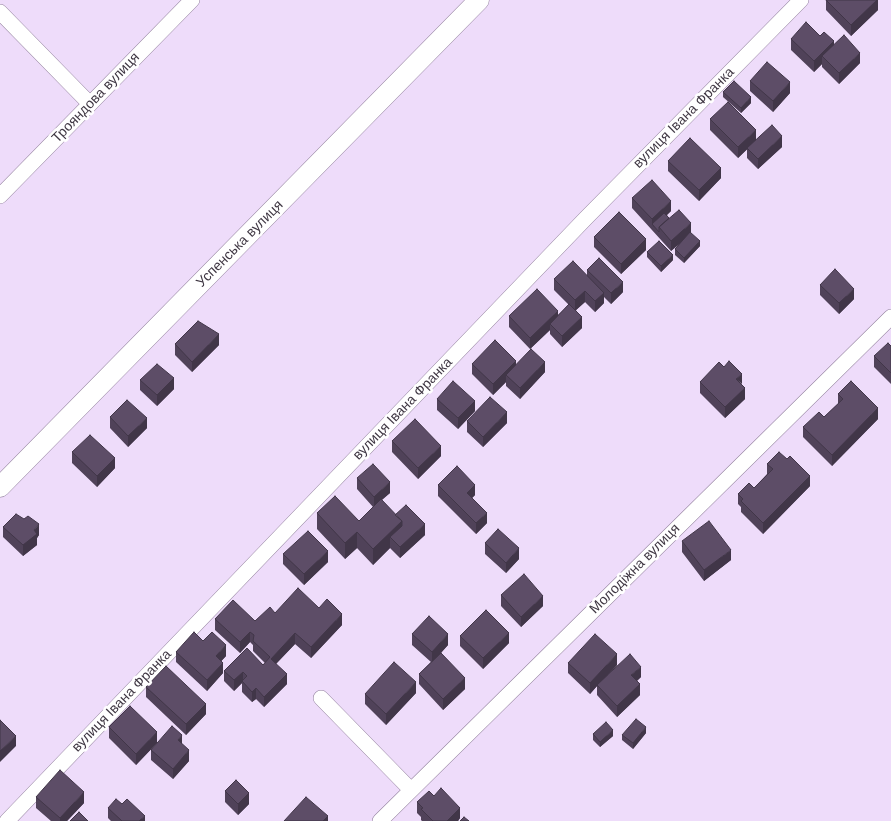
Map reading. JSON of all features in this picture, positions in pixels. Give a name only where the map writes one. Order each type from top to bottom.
[{"type":"street","name":"Трояндова вулиця","points":[[0,196],[192,0]]},
{"type":"street","name":"Успенська вулиця","points":[[0,488],[479,0]]},
{"type":"street","name":"вулиця Івана Франка","points":[[7,821],[585,219],[801,0]]},
{"type":"street","points":[[0,12],[90,104]]},
{"type":"street","name":"Молодіжна вулиця","points":[[380,821],[891,317]]},
{"type":"street","points":[[321,698],[411,790]]},
{"type":"street","points":[[0,815],[7,821]]},
{"type":"building","points":[[826,0],[877,0],[851,25]]},
{"type":"building","points":[[806,22],[820,36],[824,32],[834,41],[814,61],[791,39]]},
{"type":"building","points":[[844,35],[860,53],[839,73],[822,56]]},
{"type":"building","points":[[767,62],[790,82],[773,101],[750,81]]},
{"type":"building","points":[[734,81],[751,97],[741,108],[723,92]]},
{"type":"building","points":[[728,102],[756,130],[738,147],[710,119]]},
{"type":"building","points":[[772,125],[782,136],[758,159],[747,148]]},
{"type":"building","points":[[690,138],[721,168],[699,190],[668,161]]},
{"type":"building","points":[[652,180],[671,201],[652,219],[632,198]]},
{"type":"building","points":[[679,210],[691,223],[671,241],[659,227]]},
{"type":"building","points":[[619,212],[646,239],[621,264],[594,237]]},
{"type":"building","points":[[664,213],[669,218],[659,227],[659,232],[652,224]]},
{"type":"building","points":[[690,232],[700,241],[684,258],[675,249]]},
{"type":"building","points":[[659,241],[673,255],[661,266],[647,252]]},
{"type":"building","points":[[599,258],[623,282],[611,293],[587,270]]},
{"type":"building","points":[[573,261],[604,293],[595,301],[585,291],[575,300],[554,279]]},
{"type":"building","points":[[835,269],[854,289],[839,303],[820,285]]},
{"type":"building","points":[[537,289],[558,311],[530,338],[509,316]]},
{"type":"building","points":[[569,304],[582,317],[562,336],[550,324]]},
{"type":"building","points":[[198,321],[219,334],[192,362],[175,344]]},
{"type":"building","points":[[495,340],[516,361],[493,384],[472,364]]},
{"type":"building","points":[[888,343],[891,346],[891,373],[874,356]]},
{"type":"building","points":[[531,349],[545,362],[520,388],[506,375]]},
{"type":"building","points":[[729,361],[742,374],[736,379],[745,388],[725,407],[700,382],[719,362],[724,367]]},
{"type":"building","points":[[157,364],[174,378],[157,395],[140,380]]},
{"type":"building","points":[[453,381],[475,401],[458,418],[437,399]]},
{"type":"building","points":[[851,381],[878,408],[832,455],[803,427],[819,412],[824,417],[843,399],[838,394]]},
{"type":"building","points":[[490,397],[507,412],[483,437],[467,421]]},
{"type":"building","points":[[127,400],[147,418],[128,436],[110,417]]},
{"type":"building","points":[[415,419],[441,446],[418,468],[392,441]]},
{"type":"building","points":[[90,435],[115,458],[97,476],[72,452]]},
{"type":"building","points":[[779,452],[787,459],[790,456],[810,476],[763,523],[741,501],[743,499],[738,494],[749,483],[754,488],[773,469],[767,464]]},
{"type":"building","points":[[373,464],[390,482],[374,497],[357,478]]},
{"type":"building","points":[[457,466],[475,485],[467,493],[487,513],[476,523],[438,485]]},
{"type":"building","points":[[335,496],[359,521],[381,499],[402,521],[373,549],[357,532],[345,543],[317,513]]},
{"type":"building","points":[[406,505],[425,524],[400,547],[390,537],[402,526],[402,521],[395,515]]},
{"type":"building","points":[[16,514],[24,519],[28,516],[39,524],[34,530],[37,534],[23,545],[3,527]]},
{"type":"building","points":[[709,521],[731,550],[704,570],[682,541]]},
{"type":"building","points":[[498,529],[519,548],[506,563],[485,543]]},
{"type":"building","points":[[308,531],[328,551],[304,574],[283,554]]},
{"type":"building","points":[[524,574],[543,596],[521,617],[501,595]]},
{"type":"building","points":[[298,588],[319,608],[327,599],[342,614],[311,647],[295,633],[271,659],[287,674],[264,697],[256,688],[252,692],[242,681],[247,676],[243,672],[234,680],[224,671],[247,648],[263,665],[270,657],[253,641],[254,635],[250,632],[240,642],[215,619],[233,600],[255,621],[270,607],[275,613]]},
{"type":"building","points":[[486,610],[509,633],[483,658],[460,636]]},
{"type":"building","points":[[429,616],[448,634],[432,652],[412,634]]},
{"type":"building","points":[[194,632],[203,641],[212,632],[226,645],[216,656],[223,663],[207,680],[176,652]]},
{"type":"building","points":[[595,634],[617,654],[590,683],[568,663]]},
{"type":"building","points":[[441,653],[465,678],[443,699],[419,674]]},
{"type":"building","points":[[630,654],[641,667],[631,675],[640,684],[617,706],[597,685]]},
{"type":"building","points":[[394,662],[416,682],[386,714],[365,694]]},
{"type":"building","points":[[166,666],[206,704],[186,724],[146,687]]},
{"type":"building","points":[[130,706],[157,732],[136,754],[109,727]]},
{"type":"building","points":[[636,719],[646,727],[633,743],[622,735]]},
{"type":"building","points":[[0,720],[16,736],[0,751]]},
{"type":"building","points":[[606,722],[613,730],[600,742],[593,734]]},
{"type":"building","points":[[172,726],[182,735],[178,740],[189,750],[173,769],[151,750]]},
{"type":"building","points":[[60,770],[84,792],[60,818],[36,797]]},
{"type":"building","points":[[236,780],[249,793],[238,804],[225,791]]},
{"type":"building","points":[[441,788],[460,808],[447,821],[433,821],[417,802],[429,791],[434,796]]},
{"type":"building","points":[[306,797],[328,816],[323,821],[284,821]]},
{"type":"building","points":[[116,799],[122,804],[127,799],[145,816],[139,821],[122,821],[108,808]]},
{"type":"building","points":[[79,812],[88,821],[70,821]]},
{"type":"building","points":[[464,817],[469,821],[460,821]]}]
